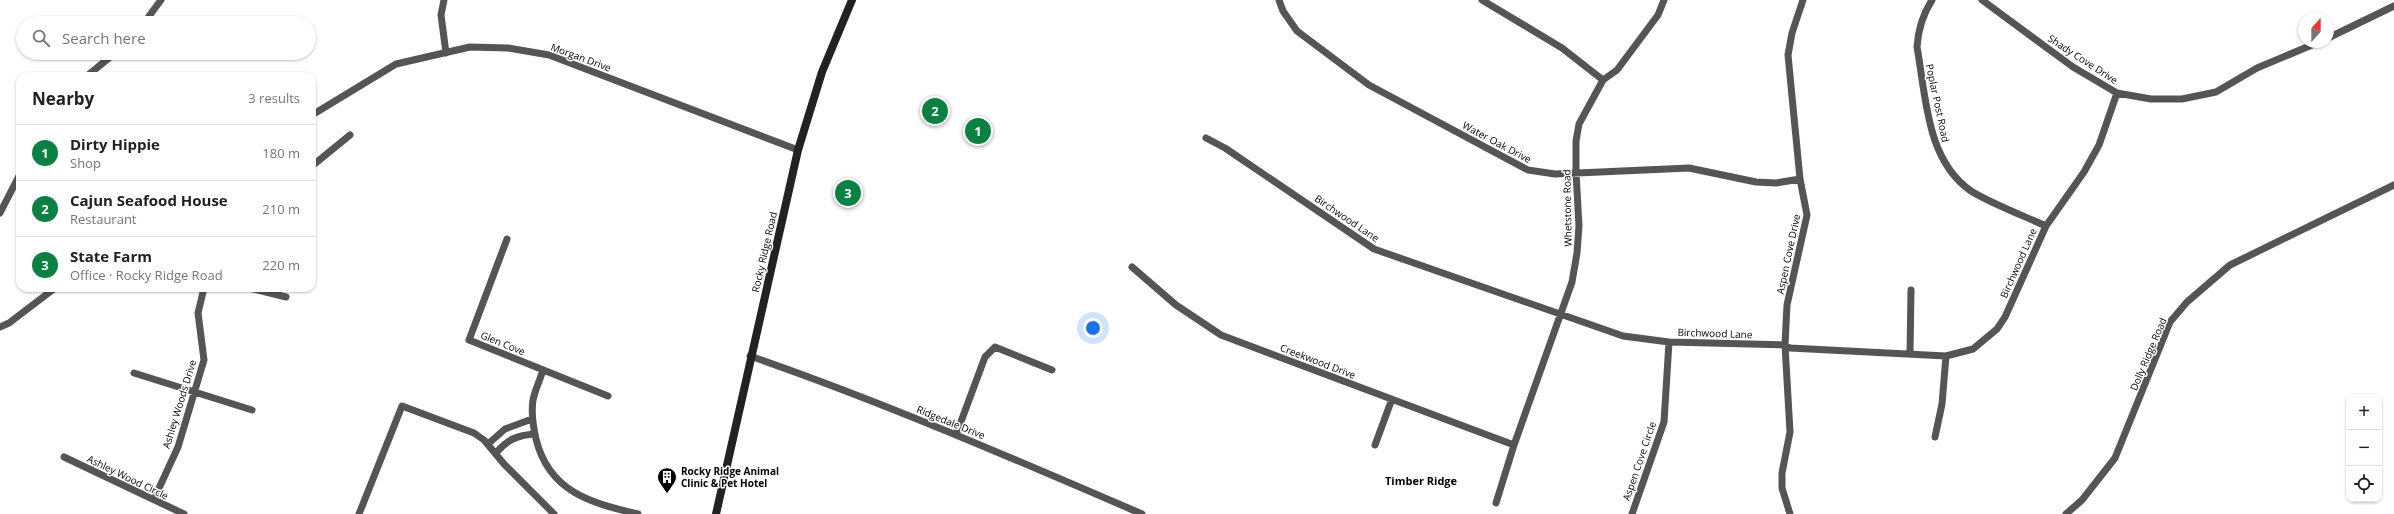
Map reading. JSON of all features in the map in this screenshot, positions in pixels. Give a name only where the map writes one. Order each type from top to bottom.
[{"type":"main road","name":"Rocky Ridge Road","points":[[716,514],[750,356],[798,150],[822,72],[852,0]]},
{"type":"street","points":[[149,16],[161,0]]},
{"type":"street","points":[[444,0],[441,15],[446,53]]},
{"type":"street","name":"Water Oak Drive","points":[[1279,0],[1283,11],[1297,30],[1370,85],[1528,170],[1555,174],[1689,168],[1756,182],[1776,183],[1800,179]]},
{"type":"street","points":[[1482,0],[1562,48],[1603,80]]},
{"type":"street","name":"Whetstone Road","points":[[1496,503],[1514,445],[1572,282],[1577,253],[1579,226],[1576,141],[1579,124],[1603,80],[1617,70],[1658,15],[1664,0]]},
{"type":"street","name":"Aspen Cove Drive","points":[[1790,514],[1782,488],[1782,473],[1790,432],[1785,345],[1787,305],[1808,215],[1800,179],[1788,55],[1792,33],[1803,0]]},
{"type":"street","name":"Poplar Post Road","points":[[1932,0],[1926,9],[1918,35],[1917,47],[1934,142],[1940,154],[1947,167],[1971,191],[2046,226]]},
{"type":"street","name":"Shady Cove Drive","points":[[1982,0],[2073,67],[2117,93],[2151,99],[2182,98],[2216,92],[2257,68],[2305,48]]},
{"type":"street","points":[[2334,35],[2394,6]]},
{"type":"street","name":"Morgan Drive","points":[[316,113],[396,64],[470,47],[494,47],[549,55],[798,150]]},
{"type":"street","points":[[92,72],[106,60]]},
{"type":"street","name":"Birchwood Lane","points":[[1206,138],[1225,148],[1374,249],[1561,313],[1623,336],[1669,342],[1785,345],[1790,348],[1946,356],[1973,349],[1997,329],[2005,317],[2046,226],[2084,172],[2099,144],[2117,93]]},
{"type":"street","points":[[316,163],[350,135]]},
{"type":"street","points":[[0,213],[16,182]]},
{"type":"street","name":"Dolly Ridge Road","points":[[2066,514],[2082,500],[2115,458],[2170,322],[2187,302],[2230,265],[2394,185]]},
{"type":"street","name":"Glen Cove","points":[[508,239],[469,340],[608,396]]},
{"type":"street","name":"Creekwood Drive","points":[[1132,267],[1176,305],[1221,335],[1514,445]]},
{"type":"street","points":[[1910,290],[1910,353]]},
{"type":"street","points":[[0,327],[9,323],[50,292]]},
{"type":"street","name":"Ashley Woods Drive","points":[[154,498],[178,447],[204,360],[198,313],[203,292]]},
{"type":"street","points":[[265,292],[286,297]]},
{"type":"street","name":"Aspen Cove Circle","points":[[1632,514],[1664,422],[1669,342]]},
{"type":"street","points":[[956,435],[985,357],[995,347],[1052,370]]},
{"type":"street","name":"Ridgedale Drive","points":[[750,356],[822,381],[956,435],[1142,514]]},
{"type":"street","points":[[1935,437],[1942,404],[1946,356]]},
{"type":"street","points":[[543,370],[533,399],[532,419],[539,453],[546,468],[560,483],[584,498],[638,514]]},
{"type":"street","points":[[134,373],[252,410]]},
{"type":"street","points":[[1375,445],[1392,399]]},
{"type":"street","points":[[359,514],[402,406],[474,433],[488,444],[554,514]]},
{"type":"street","points":[[488,444],[505,429],[532,419]]},
{"type":"street","points":[[496,454],[505,443],[519,435],[535,434]]},
{"type":"street","name":"Ashley Wood Circle","points":[[64,457],[154,498],[184,514]]},
{"type":"place","name":"Cajun Seafood House","points":[[935,111]]},
{"type":"place","name":"Dirty Hippie","points":[[978,131]]},
{"type":"place","name":"State Farm","points":[[848,193]]},
{"type":"place","name":"Rocky Ridge Animal Clinic & Pet Hotel","points":[[667,494]]},
{"type":"district","name":"Timber Ridge","points":[[1421,481]]}]
